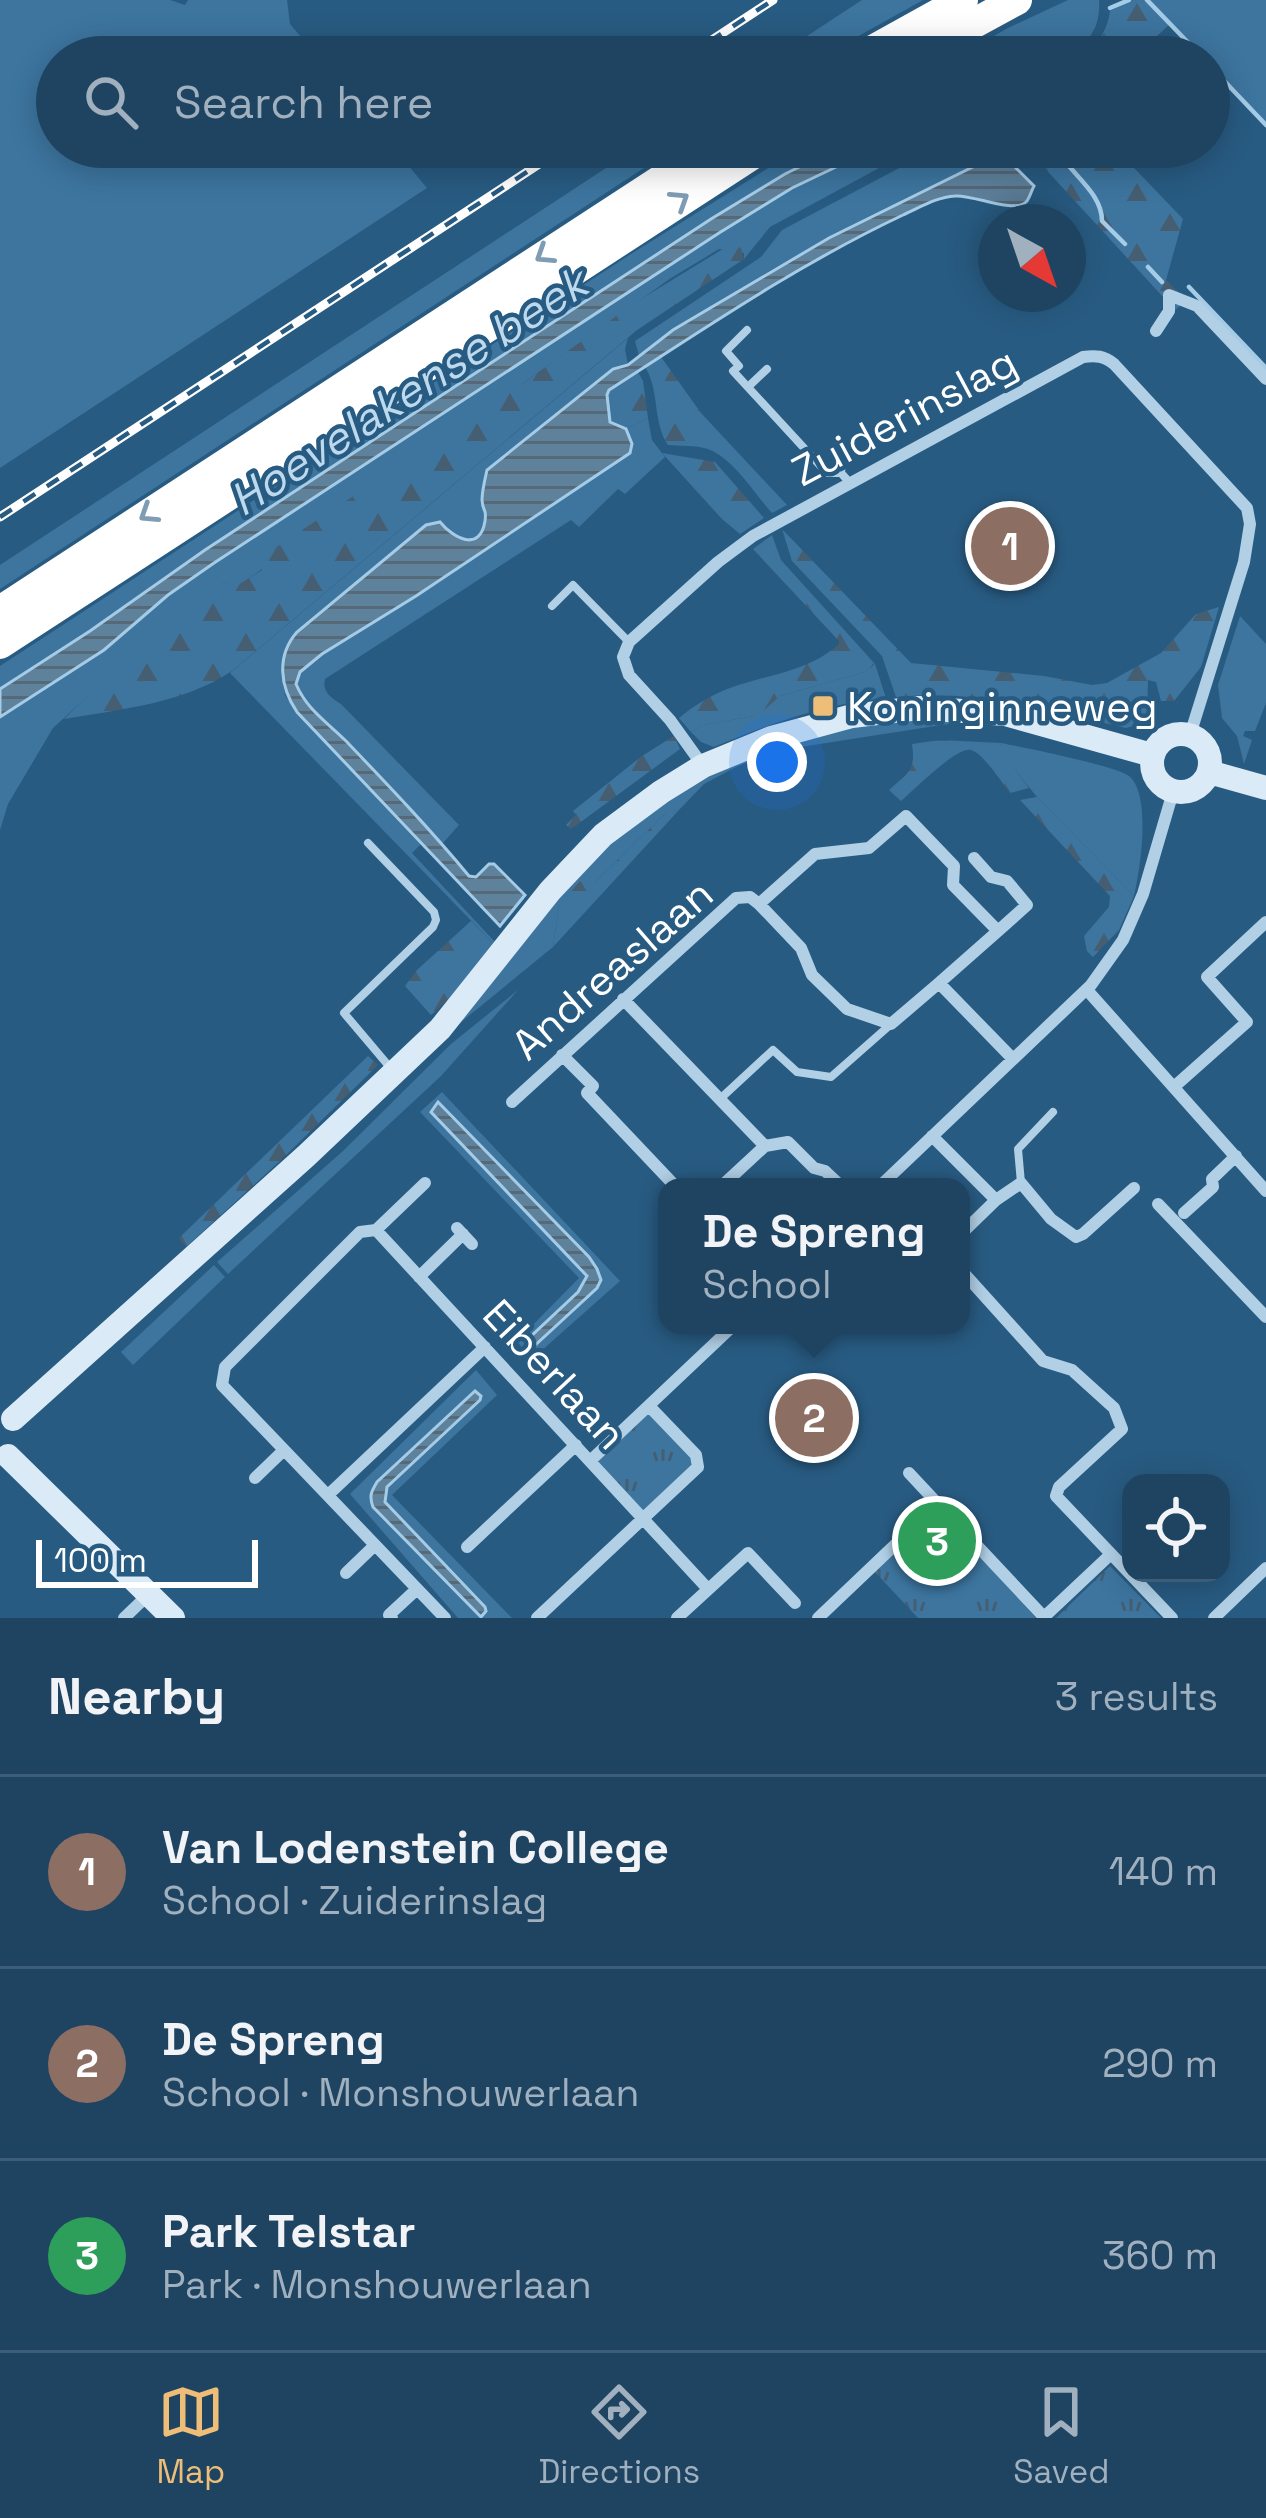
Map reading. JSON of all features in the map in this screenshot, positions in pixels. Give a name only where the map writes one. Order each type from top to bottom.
[{"type":"highway","points":[[898,36],[963,0]]},
{"type":"highway","points":[[951,36],[1017,0]]},
{"type":"highway","points":[[0,610],[679,168]]},
{"type":"highway","points":[[0,644],[732,168]]},
{"type":"main road","points":[[173,1618],[4,1459],[17,1435],[6,1414],[306,1156],[440,1029],[550,891],[603,836],[703,766],[771,738],[852,716],[919,708],[1005,714],[1153,755]]},
{"type":"main road","points":[[1190,735],[1207,750],[1209,772],[1195,789],[1173,792],[1155,778],[1153,755],[1170,736],[1190,735]]},
{"type":"main road","points":[[1209,772],[1266,788]]},
{"type":"street","points":[[1156,331],[1169,311],[1169,295],[1197,306],[1266,379]]},
{"type":"street","name":"Zuiderinslag","points":[[629,642],[736,547],[845,478],[1084,357],[1100,356],[1114,364],[1246,508],[1250,524],[1244,562],[1190,735]]},
{"type":"street","points":[[629,642],[623,657],[629,675],[703,766]]},
{"type":"street","points":[[888,1178],[1087,990],[1123,940],[1143,894],[1173,792]]},
{"type":"street","points":[[974,858],[991,877],[1006,881],[1027,905],[998,931],[938,982],[891,1024],[847,1009],[812,975],[801,948],[759,904],[815,854],[869,848],[906,816],[954,866],[952,885],[998,931]]},
{"type":"street","name":"Andreaslaan","points":[[512,1102],[736,898],[750,897],[759,904]]},
{"type":"street","points":[[1175,1086],[1246,1022],[1207,977],[1266,922]]},
{"type":"street","points":[[938,982],[1013,1059]]},
{"type":"street","points":[[1087,990],[1266,1191]]},
{"type":"street","points":[[623,999],[765,1145]]},
{"type":"street","points":[[562,1055],[592,1086],[587,1093],[667,1178]]},
{"type":"street","points":[[932,1136],[996,1200]]},
{"type":"street","points":[[730,1178],[765,1145],[788,1142],[814,1168],[832,1178]]},
{"type":"street","points":[[1184,1213],[1213,1187],[1212,1179],[1236,1156]]},
{"type":"street","points":[[425,1183],[376,1230],[360,1232],[225,1367],[222,1384],[446,1618]]},
{"type":"street","points":[[970,1225],[1021,1183],[1051,1219],[1076,1237],[1134,1188]]},
{"type":"street","points":[[1158,1204],[1266,1317]]},
{"type":"street","name":"Eiberlaan","points":[[376,1230],[709,1589]]},
{"type":"street","points":[[419,1276],[464,1235]]},
{"type":"street","points":[[970,1280],[1043,1361],[1072,1370],[1114,1408],[1122,1429],[1059,1487],[1056,1496],[1172,1618]]},
{"type":"street","points":[[590,1461],[725,1334]]},
{"type":"street","points":[[328,1495],[485,1347]]},
{"type":"street","points":[[537,1618],[698,1467],[699,1460],[649,1406]]},
{"type":"street","points":[[467,1546],[576,1445]]},
{"type":"street","points":[[255,1478],[284,1450]]},
{"type":"street","points":[[909,1472],[1044,1617],[1112,1554]]},
{"type":"street","points":[[818,1618],[938,1504]]},
{"type":"street","points":[[346,1573],[375,1545]]},
{"type":"street","points":[[684,1616],[748,1553],[795,1603]]},
{"type":"street","points":[[1214,1618],[1266,1568]]},
{"type":"street","points":[[392,1618],[389,1615],[417,1589]]},
{"type":"street","points":[[124,1618],[150,1594]]},
{"type":"lane","points":[[747,331],[726,351],[739,366],[733,371],[827,473],[845,478],[842,460]]},
{"type":"lane","points":[[748,387],[767,369]]},
{"type":"lane","points":[[552,606],[573,585],[629,642]]},
{"type":"lane","points":[[368,843],[434,912],[436,920],[344,1013],[394,1072]]},
{"type":"lane","points":[[720,1099],[772,1050],[797,1072],[831,1077],[891,1024]]},
{"type":"lane","points":[[1021,1183],[1018,1149],[1053,1112]]},
{"type":"green space","points":[[0,0],[170,0],[185,5],[188,0],[287,0],[290,24],[300,36],[36,36],[36,168],[410,168],[427,188],[0,468]]},
{"type":"green space","points":[[862,0],[923,0],[859,36],[807,36]]},
{"type":"green space","points":[[1068,0],[1099,0],[1089,36],[994,36]]},
{"type":"green space","points":[[1133,0],[1147,0],[1170,24],[1157,36],[1102,36],[1110,11]]},
{"type":"green space","points":[[1147,0],[1266,0],[1266,125],[1230,87],[1230,36],[1181,36]]},
{"type":"green space","points":[[606,168],[644,168],[0,589],[0,565]]},
{"type":"green space","points":[[768,168],[797,168],[711,219],[0,689],[0,666]]},
{"type":"green space","points":[[834,168],[879,168],[770,227],[744,259],[744,253],[719,249],[671,278],[235,588],[224,582],[173,619],[53,728],[8,804],[0,830],[0,716],[104,650],[214,563],[792,188]]},
{"type":"green space","points":[[899,168],[971,168],[807,250],[721,300],[639,356],[635,341],[761,257],[782,230]]},
{"type":"green space","points":[[1045,168],[1134,168],[1183,219],[1166,280],[1185,302],[1175,310],[1086,213],[1086,204],[1078,204]]},
{"type":"green space","points":[[731,244],[741,248],[744,259],[637,330],[232,671],[172,698],[64,719],[140,646],[202,596],[224,582],[235,587],[262,570],[260,560],[278,546],[525,382],[633,304]]},
{"type":"green space","points":[[628,338],[628,365],[612,369],[487,470],[484,526],[478,535],[450,534],[282,675],[285,695],[297,712],[421,844],[412,853],[493,943],[230,673]]},
{"type":"green space","points":[[661,357],[701,413],[787,505],[772,513],[735,468],[708,449],[668,445],[645,367]]},
{"type":"green space","points":[[638,372],[648,418],[626,429],[611,423],[607,395]]},
{"type":"green space","points":[[648,418],[652,440],[665,457],[625,494],[618,489],[579,527],[571,520],[325,679],[328,694],[459,825],[442,844],[303,702],[296,684],[300,672],[630,453],[626,429]]},
{"type":"green space","points":[[662,453],[715,462],[764,518],[740,534]]},
{"type":"green space","points":[[782,529],[911,663],[1107,683],[1161,653],[1196,614],[1219,607],[1201,667],[1174,701],[1161,701],[1156,682],[1148,680],[1147,713],[1126,728],[983,699],[896,697],[882,656],[792,561]]},
{"type":"green space","points":[[772,535],[781,560],[875,664],[865,672],[780,696],[754,716],[703,725],[691,732],[679,718],[703,701],[801,667],[839,644],[753,549]]},
{"type":"green space","points":[[1240,616],[1266,644],[1266,703],[1255,731],[1245,731],[1243,736],[1252,740],[1244,764],[1237,736],[1222,718],[1218,685]]},
{"type":"green space","points":[[875,664],[886,698],[798,716],[714,747],[691,732],[703,725],[754,716],[780,696],[865,672]]},
{"type":"green space","points":[[980,719],[775,751],[704,784],[679,810],[667,812],[593,884],[559,906],[553,947],[438,1041],[559,891],[618,832],[716,767],[867,720]]},
{"type":"green space","points":[[674,736],[680,749],[571,829],[566,825],[576,815],[573,811]]},
{"type":"green space","points":[[940,740],[1001,743],[1000,750],[1029,788],[1010,793],[987,762],[971,750],[946,762],[901,801],[889,790],[909,771],[912,744]]},
{"type":"green space","points":[[1001,743],[1129,776],[1142,816],[1134,896],[1037,797],[999,750]]},
{"type":"green space","points":[[1037,797],[1134,896],[1119,930],[1093,957],[1084,936],[1109,907],[1110,896],[1020,800]]},
{"type":"green space","points":[[679,810],[553,947],[559,906],[580,881],[593,884],[668,811]]},
{"type":"green space","points":[[471,921],[493,943],[431,1015],[405,986]]},
{"type":"green space","points":[[518,990],[441,1076],[228,1274],[217,1262],[343,1151],[451,1044]]},
{"type":"green space","points":[[368,1056],[378,1065],[186,1247],[179,1238]]},
{"type":"green space","points":[[442,1092],[620,1281],[531,1360],[517,1341],[579,1278],[420,1112]],"holes":[[[437,1102],[597,1269],[597,1288],[535,1347],[587,1276],[432,1109]]]},
{"type":"green space","points":[[214,1265],[225,1277],[133,1365],[121,1352]]},
{"type":"green space","points":[[476,1370],[497,1395],[392,1495],[512,1618],[458,1618],[350,1494]],"holes":[[[475,1391],[481,1396],[387,1488],[384,1502],[485,1607],[371,1491]]]},
{"type":"green space","points":[[646,1411],[693,1457],[693,1464],[643,1511],[593,1461]]},
{"type":"green space","points":[[939,1511],[1036,1618],[918,1618],[875,1572]]},
{"type":"green space","points":[[1110,1566],[1161,1618],[1056,1618]]},
{"type":"shaded area","points":[[797,168],[834,168],[719,233],[214,563],[104,650],[0,717],[0,689],[205,550]]},
{"type":"shaded area","points":[[971,168],[1016,168],[1034,186],[1022,204],[962,196],[928,203],[827,254],[609,390],[610,422],[626,429],[630,453],[300,672],[296,684],[312,708],[469,876],[476,877],[494,864],[525,895],[500,926],[297,712],[287,692],[283,661],[297,632],[426,525],[440,522],[466,540],[478,537],[486,514],[482,496],[487,470],[613,369],[628,365],[673,330],[829,238]]},
{"type":"shaded area","points":[[438,1102],[597,1269],[601,1280],[597,1288],[531,1349],[527,1340],[578,1292],[587,1276],[431,1112]]},
{"type":"shaded area","points":[[475,1391],[480,1400],[387,1487],[385,1502],[485,1607],[481,1617],[373,1507],[371,1497],[377,1482]]},
{"type":"waterway","points":[[1110,8],[1129,0]]},
{"type":"waterway","points":[[1147,0],[1182,36]]},
{"type":"waterway","points":[[1230,87],[1266,125]]},
{"type":"waterway","points":[[1071,168],[1091,191],[1102,221],[1125,244]]},
{"type":"waterway","points":[[1148,267],[1162,282]]},
{"type":"waterway","points":[[1189,287],[1266,368]]},
{"type":"railway","points":[[718,36],[773,0]]},
{"type":"railway","points":[[0,517],[533,168]]},
{"type":"place","name":"Van Lodenstein College","points":[[1010,546]]},
{"type":"place","name":"Koninginneweg","points":[[823,706]]},
{"type":"place","name":"De Spreng","points":[[814,1418]]},
{"type":"place","name":"Park Telstar","points":[[937,1541]]},
{"type":"water label","name":"Hoevelakense beek","points":[[408,391]]}]
